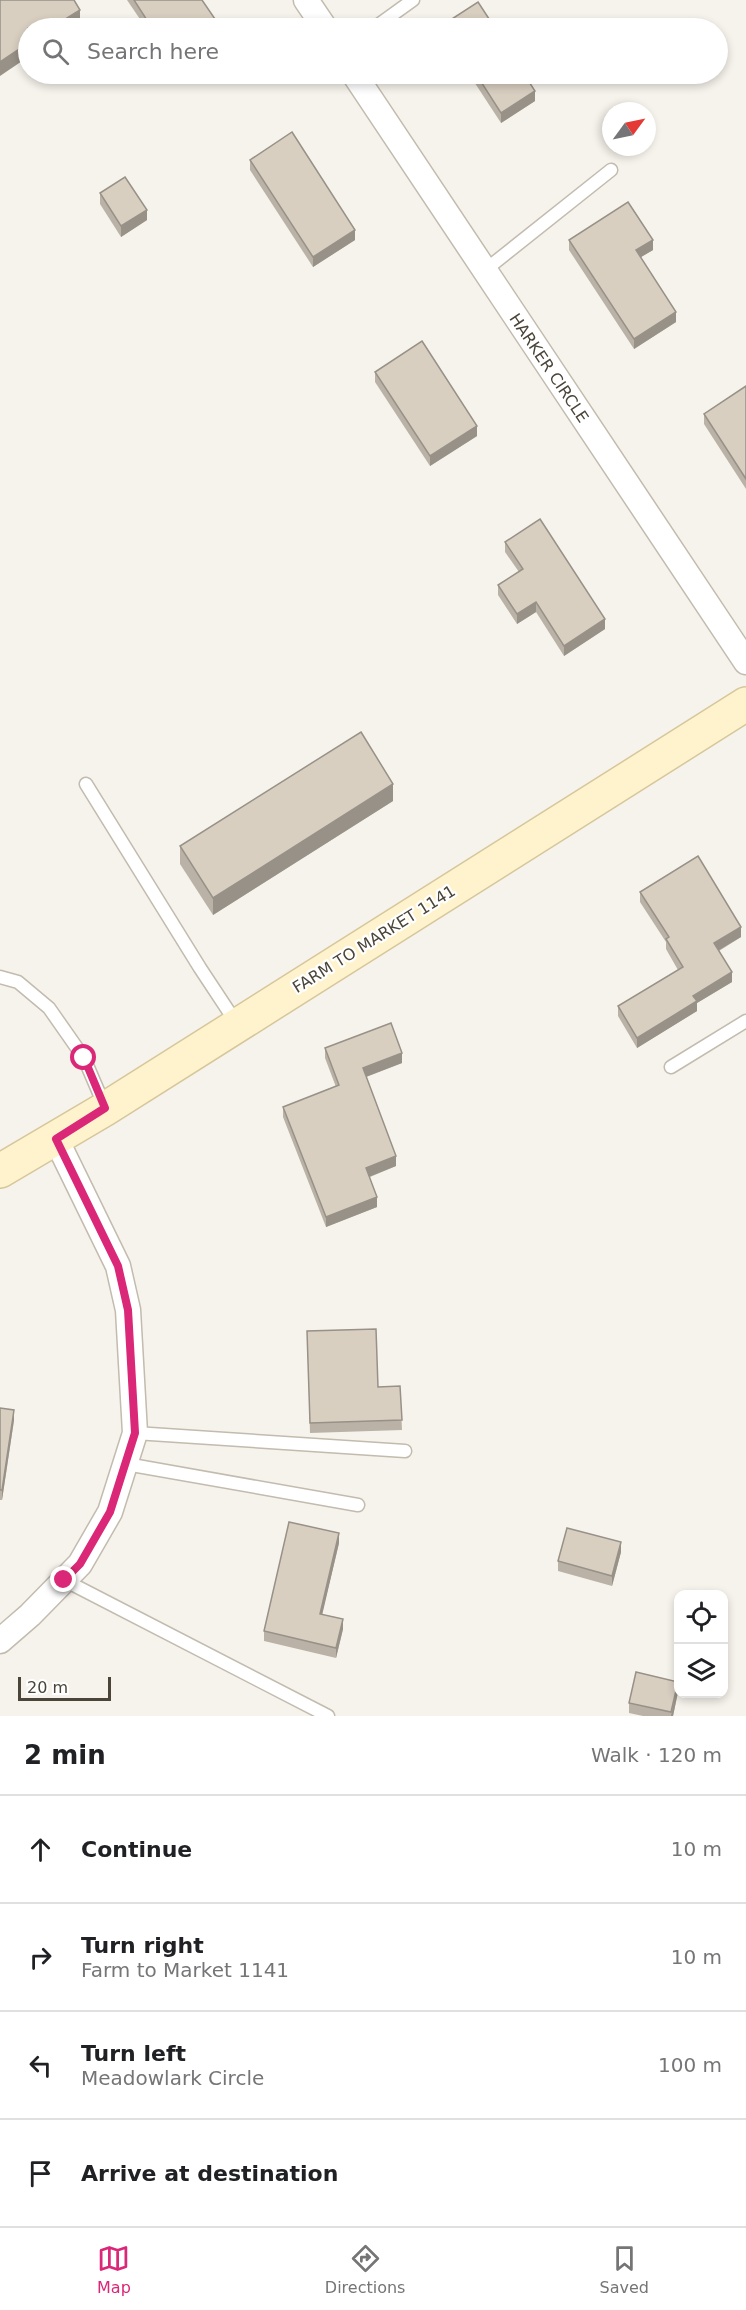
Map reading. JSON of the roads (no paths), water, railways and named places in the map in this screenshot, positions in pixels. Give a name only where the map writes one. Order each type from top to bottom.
[{"type":"street","points":[[306,0],[318,18]]},
{"type":"street","name":"HARKER CIRCLE","points":[[361,84],[746,662]]},
{"type":"street","name":"FARM TO MARKET 1141","points":[[0,1171],[56,1139],[746,704]]},
{"type":"street","points":[[0,1641],[30,1615],[80,1564],[110,1512],[135,1433],[128,1310],[118,1266],[56,1139]]},
{"type":"lane","points":[[388,18],[413,0]]},
{"type":"lane","points":[[484,271],[611,170]]},
{"type":"lane","points":[[86,783],[200,968],[238,1025]]},
{"type":"lane","points":[[0,977],[18,982],[49,1008],[84,1058],[105,1108]]},
{"type":"lane","points":[[671,1067],[746,1021]]},
{"type":"lane","points":[[135,1433],[405,1451]]},
{"type":"lane","points":[[126,1464],[358,1505]]},
{"type":"lane","points":[[64,1580],[328,1716]]}]
